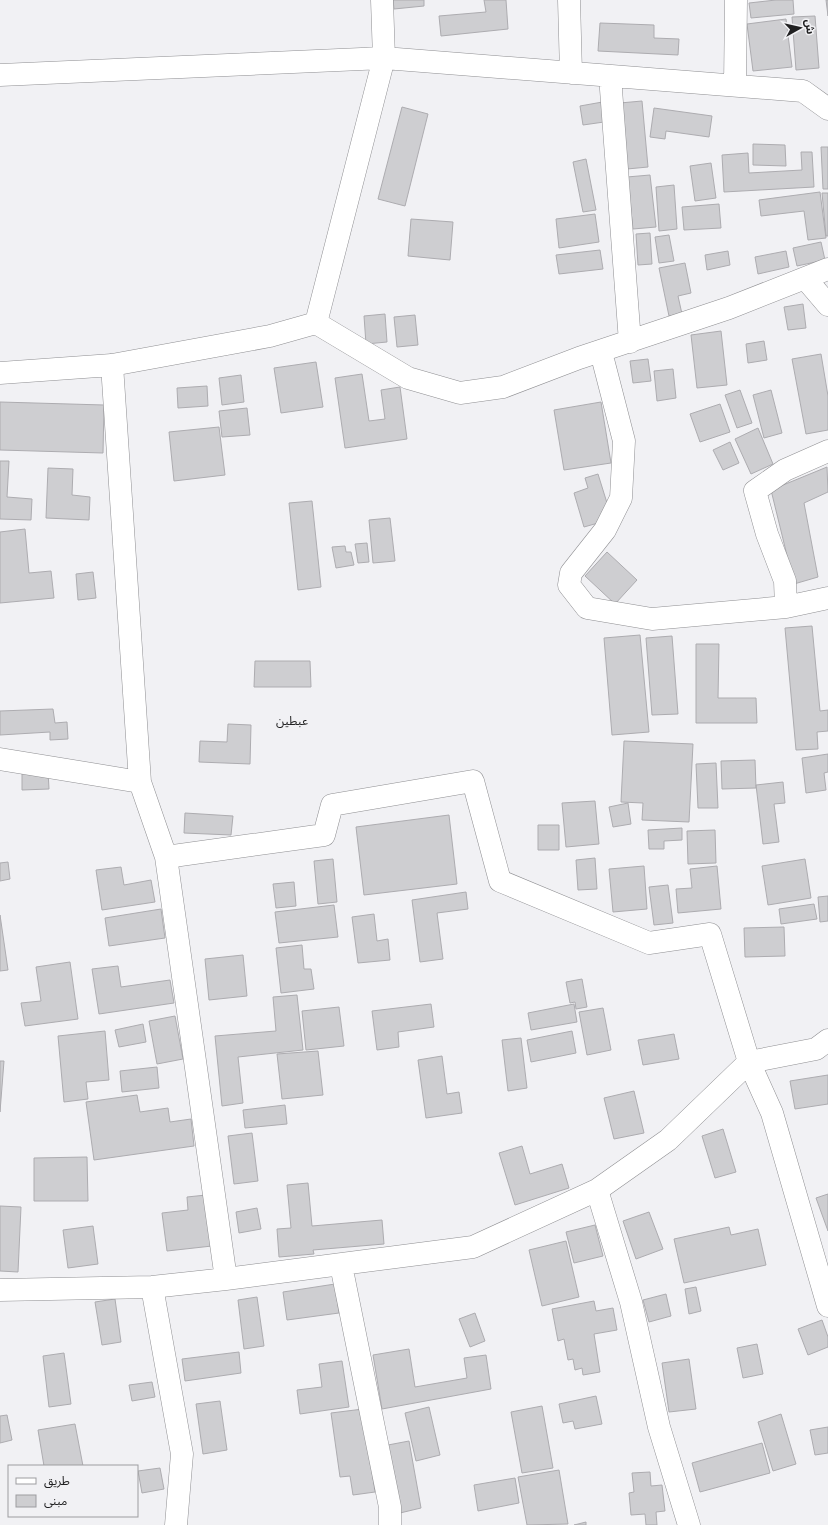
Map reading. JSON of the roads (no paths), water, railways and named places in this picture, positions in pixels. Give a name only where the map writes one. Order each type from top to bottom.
[{"type":"street","points":[[316,323],[384,58],[382,0]]},
{"type":"street","points":[[569,0],[571,73]]},
{"type":"street","points":[[735,85],[736,0]]},
{"type":"street","points":[[0,75],[384,58],[803,91],[828,88]]},
{"type":"street","points":[[610,76],[630,342]]},
{"type":"street","points":[[803,91],[828,109]]},
{"type":"street","points":[[0,373],[112,365],[270,336],[316,323],[408,378],[460,393],[502,387],[579,358],[729,308],[828,269]]},
{"type":"street","points":[[805,278],[828,305]]},
{"type":"street","points":[[600,352],[624,441],[621,498],[605,530],[571,573],[569,585],[587,608],[652,619],[786,607],[828,598]]},
{"type":"street","points":[[112,365],[140,782],[166,857],[226,1279]]},
{"type":"street","points":[[786,607],[785,581],[767,534],[755,491],[785,470],[828,450]]},
{"type":"street","points":[[0,759],[140,782]]},
{"type":"street","points":[[166,857],[324,835],[332,805],[474,781],[500,881],[649,943],[710,934],[749,1062],[772,1113],[828,1306]]},
{"type":"street","points":[[0,1290],[152,1287],[226,1279],[473,1247],[597,1190],[668,1140],[749,1062],[816,1049],[828,1040]]},
{"type":"street","points":[[597,1190],[631,1302],[659,1427],[689,1525]]},
{"type":"street","points":[[341,1264],[390,1507],[390,1525]]},
{"type":"street","points":[[152,1287],[182,1454],[176,1525]]},
{"type":"district","name":"عبطين","points":[[292,721]]}]
